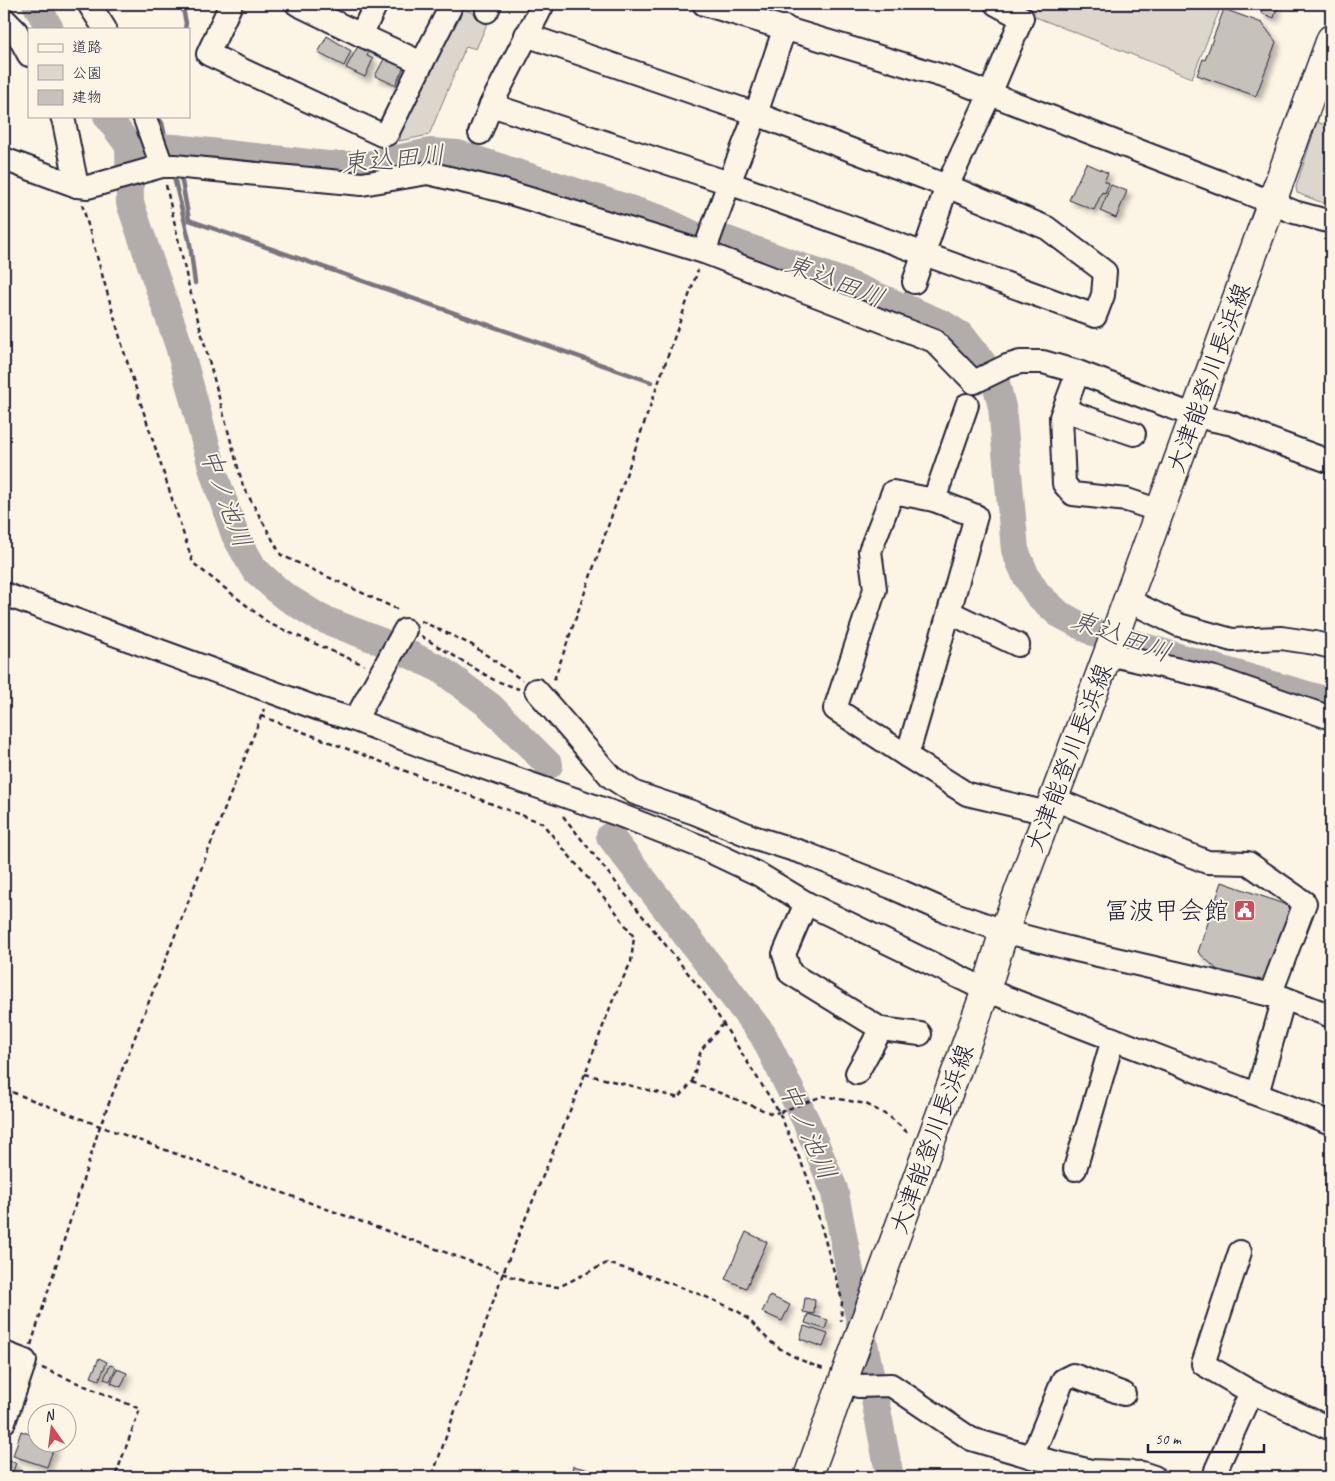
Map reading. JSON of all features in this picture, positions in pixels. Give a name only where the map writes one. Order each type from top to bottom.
[{"type":"main road","name":"大津能登川長浜線","points":[[808,1477],[986,990],[1004,931],[1109,651],[1331,39]]},
{"type":"street","points":[[89,4],[104,28]]},
{"type":"street","points":[[231,4],[208,54],[382,135],[387,134],[450,8]]},
{"type":"street","points":[[297,4],[422,63]]},
{"type":"street","points":[[361,35],[376,4]]},
{"type":"street","points":[[480,133],[491,105],[543,4]]},
{"type":"street","points":[[704,4],[949,78],[1294,212],[1331,222]]},
{"type":"street","points":[[761,21],[775,4]]},
{"type":"street","points":[[914,282],[947,186],[990,94],[1022,18],[996,4]]},
{"type":"street","points":[[4,19],[16,31],[28,53]]},
{"type":"street","points":[[705,250],[756,114],[784,27]]},
{"type":"street","points":[[491,105],[729,183],[1095,316],[1103,295],[1105,272],[1048,228],[947,186],[756,114],[526,35]]},
{"type":"street","points":[[63,118],[82,186]]},
{"type":"street","points":[[145,118],[157,157],[174,166],[362,184],[428,173],[500,190],[705,250],[934,340],[974,382],[1020,362],[1043,362],[1078,372],[1195,416],[1233,424],[1331,462]]},
{"type":"street","points":[[4,159],[82,186],[157,157]]},
{"type":"street","points":[[1078,372],[1061,417],[1064,484],[1073,494],[1127,500],[1160,511]]},
{"type":"street","points":[[934,500],[967,405]]},
{"type":"street","points":[[1064,410],[1134,434]]},
{"type":"street","points":[[907,756],[976,516],[934,500],[894,492],[870,551],[875,589],[835,709],[907,756],[967,794],[1051,806],[1207,862],[1248,862],[1305,903],[1277,997],[1257,1094]]},
{"type":"street","points":[[4,594],[270,692],[355,720],[427,748],[617,814],[698,846],[758,874],[806,903],[986,990],[1331,1123]]},
{"type":"street","points":[[1124,609],[1232,640],[1281,638],[1331,647]]},
{"type":"street","points":[[949,612],[1018,645]]},
{"type":"street","points":[[355,720],[411,621]]},
{"type":"street","points":[[1109,651],[1215,678],[1331,718]]},
{"type":"street","points":[[536,690],[611,777],[635,793],[695,813],[753,837],[804,853],[891,887],[943,910],[1004,931],[1277,997],[1331,1016]]},
{"type":"street","points":[[806,903],[784,954],[790,973],[882,1029],[920,1034]]},
{"type":"street","points":[[857,1073],[882,1029]]},
{"type":"street","points":[[1075,1169],[1113,1039]]},
{"type":"street","points":[[1240,1252],[1203,1364],[1250,1392],[1331,1429]]},
{"type":"street","points":[[4,1353],[25,1361],[4,1422]]},
{"type":"street","points":[[845,1373],[890,1385],[971,1439],[1090,1474],[1142,1473],[1154,1477]]},
{"type":"street","points":[[1032,1457],[1062,1380],[1073,1375],[1124,1394]]},
{"type":"street","points":[[1216,1470],[1250,1392]]},
{"type":"path","points":[[157,157],[188,283],[242,486],[281,555],[411,621],[472,645],[536,690]]},
{"type":"path","points":[[82,186],[125,355],[193,564],[270,624],[378,677]]},
{"type":"path","points":[[411,621],[428,640],[494,680],[515,688],[536,690],[552,683],[705,250]]},
{"type":"path","points":[[115,1477],[140,1408],[25,1361],[100,1126],[270,692]]},
{"type":"path","points":[[261,716],[542,823],[634,936],[632,962],[614,997],[585,1074],[503,1273],[432,1477]]},
{"type":"path","points":[[559,810],[703,992],[780,1112],[807,1176],[842,1300],[841,1321]]},
{"type":"path","points":[[585,1074],[679,1098],[692,1082],[701,1050],[723,1024]]},
{"type":"path","points":[[692,1082],[773,1114],[823,1096],[866,1104],[890,1116],[910,1135]]},
{"type":"path","points":[[4,1088],[100,1126],[532,1284],[559,1287],[607,1263],[663,1280],[736,1311],[750,1320],[771,1342],[802,1361],[826,1370],[845,1373]]},
{"type":"green space","points":[[1002,4],[1222,4],[1192,78]]},
{"type":"green space","points":[[462,8],[478,15],[490,17],[476,49],[466,46],[429,135],[399,141],[401,136],[397,134],[451,20],[456,22]]},
{"type":"green space","points":[[1317,122],[1331,127],[1331,206],[1297,193],[1296,187]]},
{"type":"building","points":[[1264,4],[1277,8],[1274,18],[1261,13]]},
{"type":"building","points":[[1224,9],[1262,23],[1276,42],[1256,96],[1197,75],[1203,59],[1205,60]]},
{"type":"building","points":[[327,36],[351,51],[344,66],[318,53]]},
{"type":"building","points":[[358,46],[369,52],[367,56],[373,59],[365,77],[346,68]]},
{"type":"building","points":[[385,57],[404,67],[395,85],[375,76]]},
{"type":"building","points":[[1086,163],[1108,173],[1104,181],[1109,183],[1105,193],[1102,192],[1094,210],[1069,200]]},
{"type":"building","points":[[1111,185],[1127,191],[1116,218],[1100,211]]},
{"type":"building","name":"冨波甲会館","points":[[1222,882],[1295,908],[1268,986],[1225,977],[1198,952]]},
{"type":"building","points":[[746,1232],[767,1242],[746,1288],[725,1279]]},
{"type":"building","points":[[770,1296],[790,1305],[782,1321],[762,1312]]},
{"type":"building","points":[[805,1298],[815,1300],[814,1314],[803,1312]]},
{"type":"building","points":[[808,1314],[828,1320],[825,1329],[805,1323]]},
{"type":"building","points":[[804,1326],[828,1334],[823,1347],[800,1339]]},
{"type":"building","points":[[99,1358],[107,1362],[99,1380],[91,1377]]},
{"type":"building","points":[[110,1365],[116,1367],[110,1381],[104,1379]]},
{"type":"building","points":[[117,1369],[127,1373],[121,1387],[111,1383]]},
{"type":"building","points":[[21,1431],[28,1433],[28,1454],[52,1454],[47,1467],[13,1456]]},
{"type":"building","points":[[4,1459],[16,1463],[11,1477],[4,1477]]},
{"type":"building","points":[[573,1466],[618,1477],[570,1477]]},
{"type":"waterway","name":"中ノ池川","points":[[36,4],[49,28]]},
{"type":"waterway","points":[[182,4],[185,28]]},
{"type":"waterway","name":"中ノ池川","points":[[108,118],[129,146],[130,203],[179,346],[214,474],[235,535],[254,569],[283,595],[320,618],[390,645],[440,669],[490,706],[549,765]]},
{"type":"waterway","points":[[158,118],[162,123],[169,154]]},
{"type":"waterway","name":"東込田川","points":[[129,146],[175,148],[327,165],[368,165],[430,152],[458,154],[658,218],[698,237],[727,240],[843,282],[943,324],[962,336],[996,383],[1002,407],[1015,550],[1026,576],[1038,595],[1059,614],[1093,632],[1331,702]]},
{"type":"waterway","name":"東込田川","points":[[175,148],[176,156]]},
{"type":"waterway","points":[[181,176],[189,220],[651,382]]},
{"type":"waterway","points":[[174,177],[190,244],[195,283]]},
{"type":"waterway","name":"中ノ池川","points":[[610,836],[763,1035],[806,1121],[834,1189],[890,1477]]},
{"type":"place","name":"冨波甲会館","points":[[1245,911]]}]
